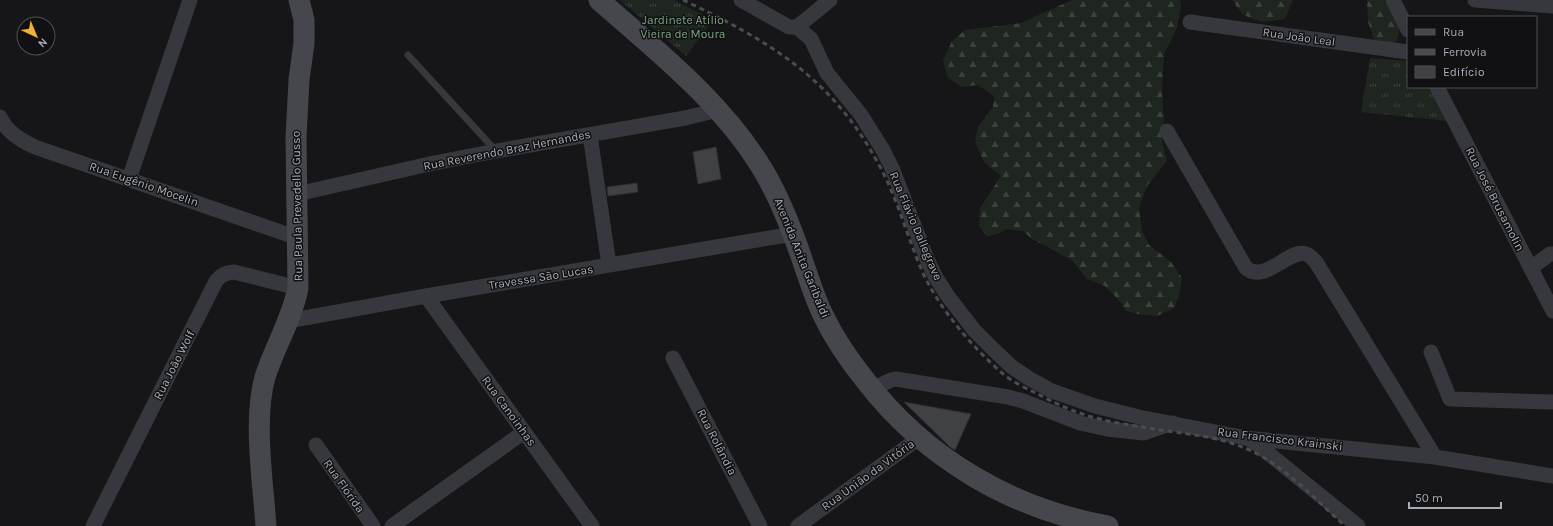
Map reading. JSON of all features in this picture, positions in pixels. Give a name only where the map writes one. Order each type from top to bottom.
[{"type":"main road","name":"Rua Paula Prevedello Gusso","points":[[266,526],[260,438],[262,393],[266,376],[295,304],[298,288],[297,109],[304,43],[304,20],[299,0]]},
{"type":"main road","name":"Avenida Anita Garibaldi","points":[[599,0],[676,69],[718,110],[762,169],[775,191],[793,234],[823,316],[844,352],[872,389],[901,422],[919,438],[956,466],[1004,494],[1046,511],[1078,520],[1108,526]]},
{"type":"street","points":[[129,179],[190,0]]},
{"type":"street","name":"Rua Flávio Dallegrave","points":[[741,0],[789,27],[797,27],[811,39],[827,73],[861,115],[883,150],[935,276],[947,295],[974,330],[1012,367],[1052,391],[1095,406],[1139,417],[1173,423]]},
{"type":"street","points":[[797,27],[830,0]]},
{"type":"street","points":[[1393,0],[1407,28]]},
{"type":"street","points":[[1475,0],[1553,6]]},
{"type":"street","name":"Rua João Leal","points":[[1190,22],[1407,52]]},
{"type":"street","name":"Rua José Brusamolin","points":[[1439,88],[1553,311]]},
{"type":"street","name":"Rua Reverendo Braz Hernandes","points":[[297,194],[434,163],[685,118],[718,110]]},
{"type":"street","name":"Rua Eugênio Mocelin","points":[[0,116],[3,123],[12,133],[35,146],[298,238]]},
{"type":"street","points":[[1167,130],[1246,268],[1251,272],[1259,273],[1297,254],[1305,253],[1311,256],[1316,262],[1435,457]]},
{"type":"street","points":[[590,135],[609,265]]},
{"type":"street","name":"Travessa São Lucas","points":[[288,321],[426,296],[793,234]]},
{"type":"street","points":[[1531,268],[1550,254],[1553,254]]},
{"type":"street","name":"Rua João Wolf","points":[[93,526],[216,281],[220,276],[227,272],[234,272],[298,288]]},
{"type":"street","name":"Rua Canoinhas","points":[[426,296],[592,526]]},
{"type":"street","points":[[1431,352],[1450,399],[1553,402]]},
{"type":"street","name":"Rua Rolândia","points":[[673,358],[760,526]]},
{"type":"street","points":[[872,389],[896,379],[994,394],[1023,401],[1080,423],[1107,429],[1144,433],[1173,423]]},
{"type":"street","name":"Rua Francisco Krainski","points":[[1173,423],[1246,438],[1435,457],[1553,476]]},
{"type":"street","points":[[392,526],[524,432]]},
{"type":"street","name":"Rua União da Vitória","points":[[798,526],[919,438]]},
{"type":"street","points":[[1246,438],[1258,445],[1358,526]]},
{"type":"street","name":"Rua Flórida","points":[[316,445],[373,526]]},
{"type":"lane","points":[[408,55],[496,151]]},
{"type":"green space","name":"Jardinete Atílio Vieira de Moura","points":[[620,0],[674,0],[713,20],[686,56]]},
{"type":"green space","points":[[1072,0],[1180,0],[1181,6],[1177,28],[1164,54],[1162,92],[1164,121],[1162,141],[1167,161],[1147,186],[1139,208],[1142,231],[1149,245],[1171,262],[1182,278],[1179,296],[1174,308],[1157,316],[1126,311],[1118,299],[1105,286],[1087,279],[1072,260],[1032,239],[1023,231],[1006,229],[998,234],[987,236],[979,226],[980,208],[1001,176],[984,162],[975,142],[978,127],[993,107],[994,96],[978,85],[962,87],[948,78],[943,60],[952,41],[965,30],[1021,23]]},
{"type":"green space","points":[[1232,0],[1293,0],[1285,19],[1262,22],[1243,15]]},
{"type":"green space","points":[[1367,0],[1387,0],[1399,26],[1398,37],[1395,43],[1383,43],[1374,39],[1368,22]]},
{"type":"green space","points":[[1370,58],[1407,61],[1407,88],[1430,88],[1447,121],[1361,112]]},
{"type":"building","points":[[716,147],[721,179],[698,184],[693,152]]},
{"type":"building","points":[[637,183],[638,192],[608,196],[607,187]]},
{"type":"building","points":[[904,402],[971,414],[955,450],[950,447]]},
{"type":"railway","points":[[683,0],[714,15],[770,47],[818,84],[840,107],[860,133],[885,176],[922,271],[937,298],[946,312],[968,339],[1006,376],[1051,401],[1087,415],[1118,423],[1215,439],[1247,449],[1273,464],[1299,483],[1345,526]]}]
